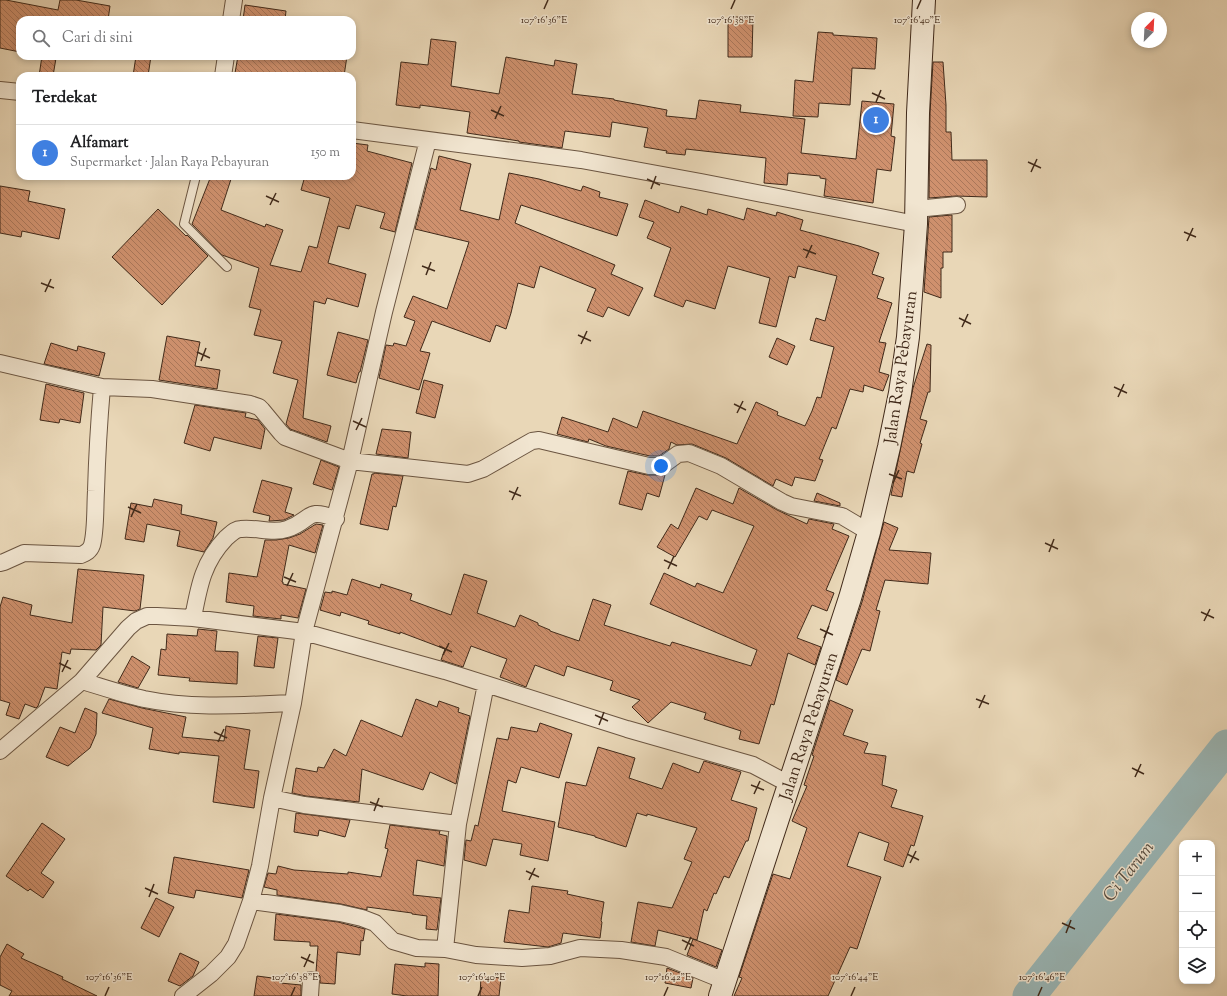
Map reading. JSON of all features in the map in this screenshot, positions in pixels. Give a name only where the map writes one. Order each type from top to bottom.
[{"type":"main road","name":"Jalan Raya Pebayuran","points":[[723,989],[788,784],[850,598],[869,532],[889,447],[901,386],[908,337],[916,216],[918,113],[924,0]]},
{"type":"street","points":[[232,16],[234,0]]},
{"type":"street","points":[[223,72],[225,60]]},
{"type":"street","points":[[0,90],[16,92]]},
{"type":"street","points":[[356,131],[581,160],[701,182],[916,216],[957,205]]},
{"type":"street","points":[[183,996],[211,974],[228,957],[236,944],[251,901],[260,866],[272,798],[293,703],[304,632],[336,519],[384,312],[428,140]]},
{"type":"street","points":[[0,363],[102,387],[152,389],[250,404],[259,407],[285,437],[350,461],[468,474],[483,469],[532,441],[539,440],[649,466],[663,465],[678,454],[689,453],[721,466],[791,506],[842,516],[869,532]]},
{"type":"street","points":[[0,563],[24,553],[81,555],[90,549],[92,544],[94,521],[102,387]]},
{"type":"street","points":[[193,618],[207,563],[213,553],[231,534],[238,529],[249,528],[277,531],[286,530],[314,513],[323,514],[336,519]]},
{"type":"street","points":[[0,751],[82,681],[128,628],[136,621],[147,616],[193,618],[304,632],[445,671],[634,731],[752,766],[788,784]]},
{"type":"street","points":[[82,681],[144,699],[188,704],[244,705],[293,703]]},
{"type":"street","points":[[445,949],[458,824],[486,684]]},
{"type":"street","points":[[272,798],[304,805],[458,824]]},
{"type":"street","points":[[251,901],[340,913],[362,918],[375,923],[393,941],[417,948],[445,949],[476,955],[522,958],[550,956],[580,948],[621,950],[666,957],[723,989]]},
{"type":"lane","points":[[195,180],[184,224],[227,267]]},
{"type":"building","points":[[0,0],[58,10],[60,0],[76,0],[110,6],[109,16],[16,16],[16,51],[0,48]]},
{"type":"building","points":[[245,5],[286,11],[285,16],[244,16]]},
{"type":"building","points":[[728,17],[753,17],[752,57],[728,57]]},
{"type":"building","points":[[818,32],[833,33],[833,35],[877,38],[875,69],[852,68],[850,105],[819,103],[818,117],[793,116],[795,80],[813,82]]},
{"type":"building","points":[[431,39],[456,42],[451,86],[499,94],[506,57],[554,66],[555,60],[577,64],[572,94],[614,99],[667,110],[666,116],[696,119],[699,100],[741,105],[740,112],[805,119],[801,153],[856,159],[862,101],[894,104],[891,136],[895,137],[891,171],[877,169],[873,203],[824,196],[826,179],[820,178],[820,176],[788,173],[787,185],[764,183],[766,158],[686,149],[685,155],[666,153],[667,151],[644,147],[648,128],[612,122],[610,137],[565,131],[562,148],[467,133],[470,112],[420,105],[420,108],[396,105],[401,62],[428,65]]},
{"type":"building","points":[[41,60],[56,60],[54,72],[40,72]]},
{"type":"building","points":[[135,60],[150,60],[149,72],[134,72]]},
{"type":"building","points":[[237,60],[346,60],[345,72],[235,72]]},
{"type":"building","points":[[933,62],[943,62],[946,132],[951,132],[952,160],[987,160],[987,197],[956,196],[929,198],[930,113]]},
{"type":"building","points":[[356,144],[368,145],[367,151],[412,163],[395,232],[380,228],[385,213],[356,205],[349,229],[338,226],[328,263],[366,274],[358,307],[327,298],[325,304],[314,301],[303,418],[331,426],[327,442],[290,429],[286,424],[298,380],[273,373],[282,341],[254,335],[261,310],[249,307],[259,268],[222,255],[192,224],[209,180],[231,180],[221,210],[265,227],[266,224],[283,230],[270,265],[301,272],[309,246],[317,248],[330,198],[301,190],[304,180],[356,180]]},
{"type":"building","points":[[439,156],[471,164],[460,210],[499,220],[509,173],[539,179],[581,191],[583,186],[600,192],[599,197],[628,204],[617,236],[521,205],[515,223],[615,265],[611,274],[643,288],[629,316],[608,307],[603,317],[587,311],[596,289],[540,266],[534,288],[518,283],[506,329],[496,325],[490,342],[432,321],[420,351],[430,353],[419,390],[379,378],[386,345],[393,346],[394,343],[406,346],[415,321],[404,317],[413,296],[447,309],[469,242],[415,229],[431,168],[436,170]]},
{"type":"building","points":[[0,186],[30,191],[28,201],[65,209],[59,239],[22,231],[21,237],[0,233]]},
{"type":"building","points":[[645,200],[679,213],[681,206],[707,215],[708,209],[744,220],[747,208],[776,216],[777,212],[803,220],[800,230],[879,253],[872,274],[884,278],[877,298],[892,303],[879,342],[886,343],[879,372],[889,375],[883,391],[864,385],[863,392],[850,389],[836,429],[832,427],[819,459],[823,460],[815,481],[795,477],[792,486],[776,479],[773,486],[726,458],[692,444],[677,445],[671,442],[669,449],[659,456],[650,456],[606,446],[589,439],[588,442],[557,434],[562,417],[608,432],[613,418],[637,428],[643,411],[737,444],[756,402],[778,412],[777,415],[805,426],[817,397],[821,398],[834,347],[810,340],[816,318],[825,321],[837,276],[798,266],[795,278],[789,276],[776,327],[759,323],[770,278],[728,266],[715,309],[686,300],[683,307],[654,296],[671,248],[647,238],[654,222],[639,217]]},
{"type":"building","points":[[158,209],[208,256],[162,305],[112,257]]},
{"type":"building","points":[[952,215],[952,252],[943,252],[943,268],[941,268],[941,298],[924,292],[929,217]]},
{"type":"building","points":[[338,332],[368,340],[356,383],[327,375]]},
{"type":"building","points":[[167,336],[200,342],[195,366],[220,370],[217,389],[159,380]]},
{"type":"building","points":[[777,338],[795,346],[787,365],[769,357]]},
{"type":"building","points":[[51,343],[77,351],[78,346],[105,353],[99,376],[44,364]]},
{"type":"building","points":[[927,344],[931,345],[930,392],[928,392],[920,419],[927,421],[920,443],[922,444],[914,473],[907,471],[902,497],[891,495],[913,388]]},
{"type":"building","points":[[424,380],[443,385],[435,418],[416,413]]},
{"type":"building","points":[[46,384],[84,393],[80,423],[60,419],[59,423],[40,420]]},
{"type":"building","points":[[195,405],[246,413],[245,417],[258,420],[265,429],[261,449],[214,437],[210,451],[184,443]]},
{"type":"building","points":[[382,429],[411,432],[408,458],[376,454]]},
{"type":"building","points":[[321,460],[339,467],[332,490],[313,484]]},
{"type":"building","points":[[628,471],[647,475],[665,475],[659,497],[647,493],[642,510],[619,504]]},
{"type":"building","points":[[372,474],[403,476],[396,507],[393,506],[388,530],[360,524]]},
{"type":"building","points":[[262,480],[292,488],[285,512],[294,515],[284,520],[269,521],[270,516],[253,512]]},
{"type":"building","points":[[696,488],[733,504],[739,488],[777,510],[807,524],[809,519],[834,524],[832,529],[849,536],[826,590],[834,593],[827,611],[812,605],[797,638],[821,647],[815,665],[788,653],[774,705],[771,704],[759,744],[739,739],[741,731],[704,719],[706,713],[671,702],[648,723],[632,707],[640,700],[610,690],[613,681],[567,666],[564,676],[535,665],[526,687],[500,677],[507,659],[471,646],[463,667],[441,660],[445,649],[400,632],[400,634],[368,624],[369,621],[341,612],[340,616],[320,610],[325,592],[332,593],[332,591],[347,595],[352,579],[380,588],[381,584],[412,594],[410,600],[451,615],[464,574],[487,581],[477,613],[515,627],[520,615],[538,623],[538,625],[550,631],[579,641],[593,599],[611,605],[604,625],[670,646],[672,642],[751,666],[757,650],[650,604],[664,573],[695,587],[697,583],[723,593],[754,526],[712,510],[707,520],[699,516],[675,557],[657,547],[671,524],[678,529]]},
{"type":"building","points":[[817,493],[840,503],[840,506],[814,501]]},
{"type":"building","points":[[154,499],[182,505],[181,514],[217,522],[213,538],[204,552],[177,546],[180,531],[147,524],[144,542],[125,539],[131,503],[152,507]]},
{"type":"building","points":[[884,522],[898,528],[889,550],[931,553],[928,584],[885,580],[876,610],[880,611],[870,651],[862,649],[847,685],[836,680],[862,602]]},
{"type":"building","points":[[316,524],[323,525],[315,553],[289,545],[282,582],[283,584],[306,589],[298,618],[281,615],[281,619],[253,616],[254,606],[226,602],[229,573],[257,577],[265,540],[289,538],[300,534]]},
{"type":"building","points":[[78,569],[144,575],[140,609],[135,611],[103,607],[101,645],[96,650],[71,649],[70,654],[62,652],[57,689],[45,687],[38,706],[36,708],[25,704],[19,719],[6,715],[10,703],[0,700],[0,607],[3,597],[32,605],[30,615],[72,623]]},
{"type":"building","points":[[198,629],[217,631],[215,651],[238,652],[237,684],[189,681],[190,678],[158,675],[161,649],[166,650],[167,634],[197,636]]},
{"type":"building","points":[[258,636],[278,638],[274,668],[254,666]]},
{"type":"building","points":[[132,656],[150,667],[138,688],[118,682]]},
{"type":"building","points":[[109,699],[142,708],[186,717],[182,737],[224,741],[226,726],[250,730],[244,769],[259,771],[254,808],[213,802],[219,756],[179,752],[179,754],[149,749],[153,728],[102,713]]},
{"type":"building","points":[[416,699],[437,707],[439,701],[459,708],[458,712],[470,716],[456,784],[430,772],[423,790],[362,769],[359,802],[292,793],[296,768],[317,772],[318,767],[324,768],[334,749],[346,756],[361,720],[402,737]]},
{"type":"building","points":[[830,700],[853,710],[843,735],[868,743],[864,753],[886,756],[882,785],[897,790],[891,807],[923,816],[914,846],[911,845],[903,867],[884,860],[889,843],[859,832],[847,866],[881,877],[857,949],[850,947],[828,996],[734,996],[742,978],[739,977],[773,874],[790,879],[807,828],[792,821],[807,786],[804,785],[814,756],[812,755]]},
{"type":"building","points":[[85,708],[97,713],[96,734],[90,748],[68,766],[46,757],[60,727],[75,733]]},
{"type":"building","points":[[540,723],[572,734],[559,778],[521,767],[516,783],[508,780],[502,811],[555,822],[548,861],[520,855],[522,844],[493,839],[486,866],[464,860],[466,840],[471,841],[475,825],[478,826],[497,738],[508,740],[511,727],[537,732]]},
{"type":"building","points":[[598,747],[635,758],[629,778],[662,789],[673,763],[699,773],[704,761],[741,772],[731,800],[757,808],[748,841],[746,841],[729,878],[724,876],[716,894],[714,893],[707,911],[704,909],[697,940],[658,930],[655,946],[631,942],[638,902],[672,908],[692,862],[684,859],[697,828],[647,814],[647,816],[637,813],[626,847],[595,836],[558,827],[566,782],[586,786]]},
{"type":"building","points":[[296,813],[350,820],[345,837],[319,830],[318,836],[294,832]]},
{"type":"building","points":[[42,823],[65,839],[41,873],[54,882],[43,898],[30,889],[28,891],[6,876]]},
{"type":"building","points":[[390,825],[440,831],[439,834],[447,836],[444,866],[417,860],[413,895],[441,898],[437,930],[426,929],[427,916],[367,907],[367,910],[341,904],[277,895],[277,890],[264,887],[268,873],[276,874],[278,866],[294,870],[348,874],[348,872],[381,877],[388,849],[385,848]]},
{"type":"building","points":[[174,857],[249,870],[242,898],[196,890],[194,898],[168,893]]},
{"type":"building","points":[[532,886],[568,891],[567,894],[604,902],[600,938],[563,933],[561,943],[548,947],[504,942],[509,910],[529,913]]},
{"type":"building","points":[[156,898],[174,907],[159,937],[141,928]]},
{"type":"building","points":[[276,914],[338,922],[365,929],[363,941],[361,940],[360,955],[337,952],[335,984],[320,983],[320,976],[316,972],[318,946],[310,946],[310,942],[274,940]]},
{"type":"building","points":[[693,939],[722,950],[716,967],[687,955]]},
{"type":"building","points":[[7,944],[24,954],[21,958],[63,977],[62,979],[97,996],[9,996],[12,991],[0,985],[0,957]]},
{"type":"building","points":[[180,953],[199,962],[193,976],[180,986],[168,981]]},
{"type":"building","points":[[425,963],[439,964],[438,996],[407,996],[392,994],[395,964],[425,967]]},
{"type":"building","points":[[667,968],[693,978],[691,988],[665,983]]},
{"type":"building","points":[[257,976],[280,979],[280,983],[301,985],[301,996],[254,996]]},
{"type":"building","points":[[481,976],[501,978],[499,996],[480,996]]},
{"type":"waterway","name":"Ci Tarum","points":[[1029,996],[1227,746]]},
{"type":"place","name":"Alfamart","points":[[876,120]]}]
